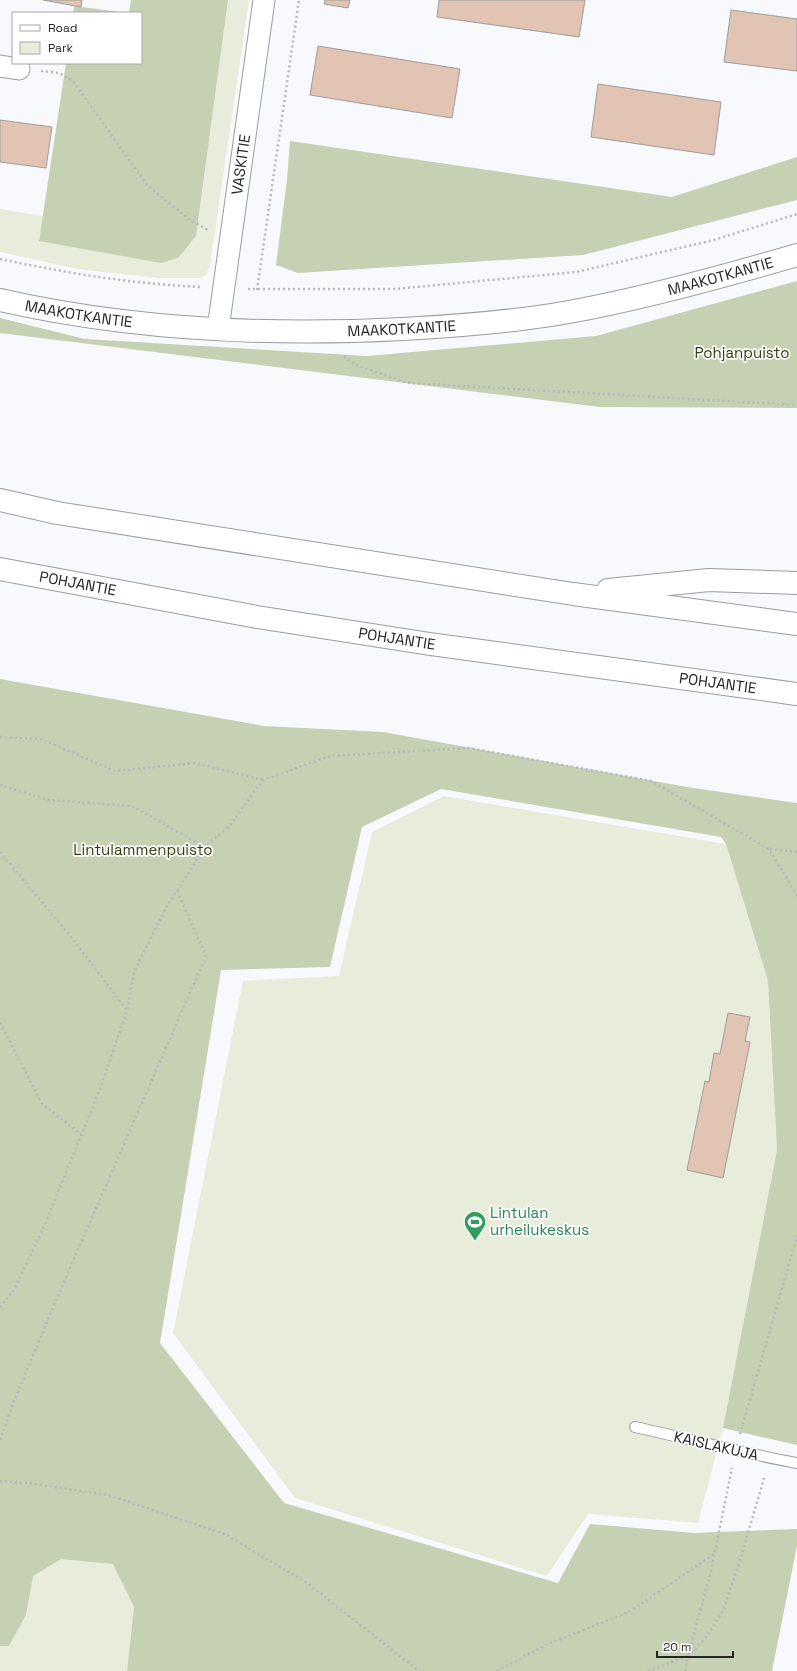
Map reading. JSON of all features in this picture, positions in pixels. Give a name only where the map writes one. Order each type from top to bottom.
[{"type":"main road","name":"MAAKOTKANTIE","points":[[0,300],[124,322],[261,332],[326,332],[463,326],[568,312],[712,280],[797,255]]},
{"type":"main road","points":[[0,500],[57,513],[573,594],[797,624]]},
{"type":"main road","name":"POHJANTIE","points":[[0,569],[257,617],[430,644],[797,694]]},
{"type":"main road","points":[[573,594],[710,580],[797,583]]},
{"type":"street","name":"VASKITIE","points":[[218,329],[264,0]]},
{"type":"lane","name":"KAISLAKUJA","points":[[635,1427],[712,1443],[735,1452],[797,1463]]},
{"type":"path","points":[[257,290],[300,0]]},
{"type":"path","points":[[9,68],[59,73],[72,81],[147,185],[190,220],[230,244]]},
{"type":"path","points":[[0,259],[65,272],[169,286],[257,290],[395,289],[576,272],[714,240],[797,214]]},
{"type":"path","points":[[326,332],[331,345],[356,366],[408,383],[797,405]]},
{"type":"path","points":[[0,737],[41,739],[115,771],[195,763],[263,780],[330,756],[469,748],[651,781],[769,849],[797,852]]},
{"type":"path","points":[[0,1307],[18,1282],[43,1229],[100,1089],[127,1011],[134,972],[166,906],[205,847],[230,825],[263,780]]},
{"type":"path","points":[[0,785],[48,800],[132,806],[205,847]]},
{"type":"path","points":[[769,849],[797,896]]},
{"type":"path","points":[[0,852],[67,932],[127,1011]]},
{"type":"path","points":[[0,1440],[13,1404],[56,1300],[206,956],[177,890]]},
{"type":"path","points":[[0,1023],[42,1104],[81,1134]]},
{"type":"path","points":[[685,1671],[714,1553],[735,1452],[797,1236]]},
{"type":"path","points":[[648,1671],[688,1656],[708,1635],[723,1611],[741,1557],[769,1458]]},
{"type":"path","points":[[0,1481],[28,1483],[108,1495],[225,1534],[308,1583],[419,1671]]},
{"type":"path","points":[[497,1671],[548,1644],[629,1612],[714,1553]]},
{"type":"green space","points":[[131,0],[228,0],[196,236],[178,258],[161,263],[39,241],[66,64],[142,64],[142,12],[129,12]]},
{"type":"green space","points":[[228,0],[249,0],[210,265],[206,275],[200,278],[158,278],[77,269],[0,252],[0,209],[43,216],[39,240],[196,236]]},
{"type":"green space","points":[[74,6],[119,12],[73,12]]},
{"type":"green space","points":[[290,141],[672,197],[797,157],[797,200],[583,255],[298,273],[276,265],[287,180]]},
{"type":"green space","name":"Pohjanpuisto","points":[[797,281],[797,408],[600,407],[0,333],[0,318],[85,339],[367,356],[596,336]]},
{"type":"green space","name":"Lintulammenpuisto","points":[[0,679],[264,726],[383,732],[687,787],[797,803],[797,1445],[723,1428],[777,1150],[768,981],[726,844],[721,837],[441,789],[362,827],[330,967],[221,970],[160,1343],[284,1503],[558,1583],[590,1524],[694,1533],[797,1529],[797,1546],[772,1671],[127,1671],[134,1607],[113,1564],[61,1559],[33,1576],[26,1615],[9,1646],[0,1646]]},
{"type":"green space","name":"Lintulan urheilukeskus","points":[[444,796],[726,844],[768,981],[777,1150],[723,1428],[698,1523],[588,1514],[547,1576],[295,1498],[173,1333],[243,981],[339,976],[372,832]]},
{"type":"green space","points":[[61,1559],[113,1563],[134,1607],[127,1671],[0,1671],[0,1646],[9,1646],[26,1615],[32,1576]]},
{"type":"building","points":[[43,0],[82,0],[81,7]]},
{"type":"building","points":[[325,0],[350,0],[348,8],[324,4]]},
{"type":"building","points":[[439,0],[585,0],[579,37],[437,17]]},
{"type":"building","points":[[731,10],[797,19],[797,71],[724,62]]},
{"type":"building","points":[[318,46],[460,69],[452,118],[310,95]]},
{"type":"building","points":[[598,84],[721,102],[714,155],[591,137]]},
{"type":"building","points":[[0,120],[52,127],[46,168],[0,162]]},
{"type":"building","points":[[728,1013],[750,1017],[745,1041],[750,1042],[723,1178],[687,1170],[705,1081],[709,1082],[714,1053],[720,1054]]},
{"type":"place","name":"Lintulan urheilukeskus","points":[[475,1242]]}]
